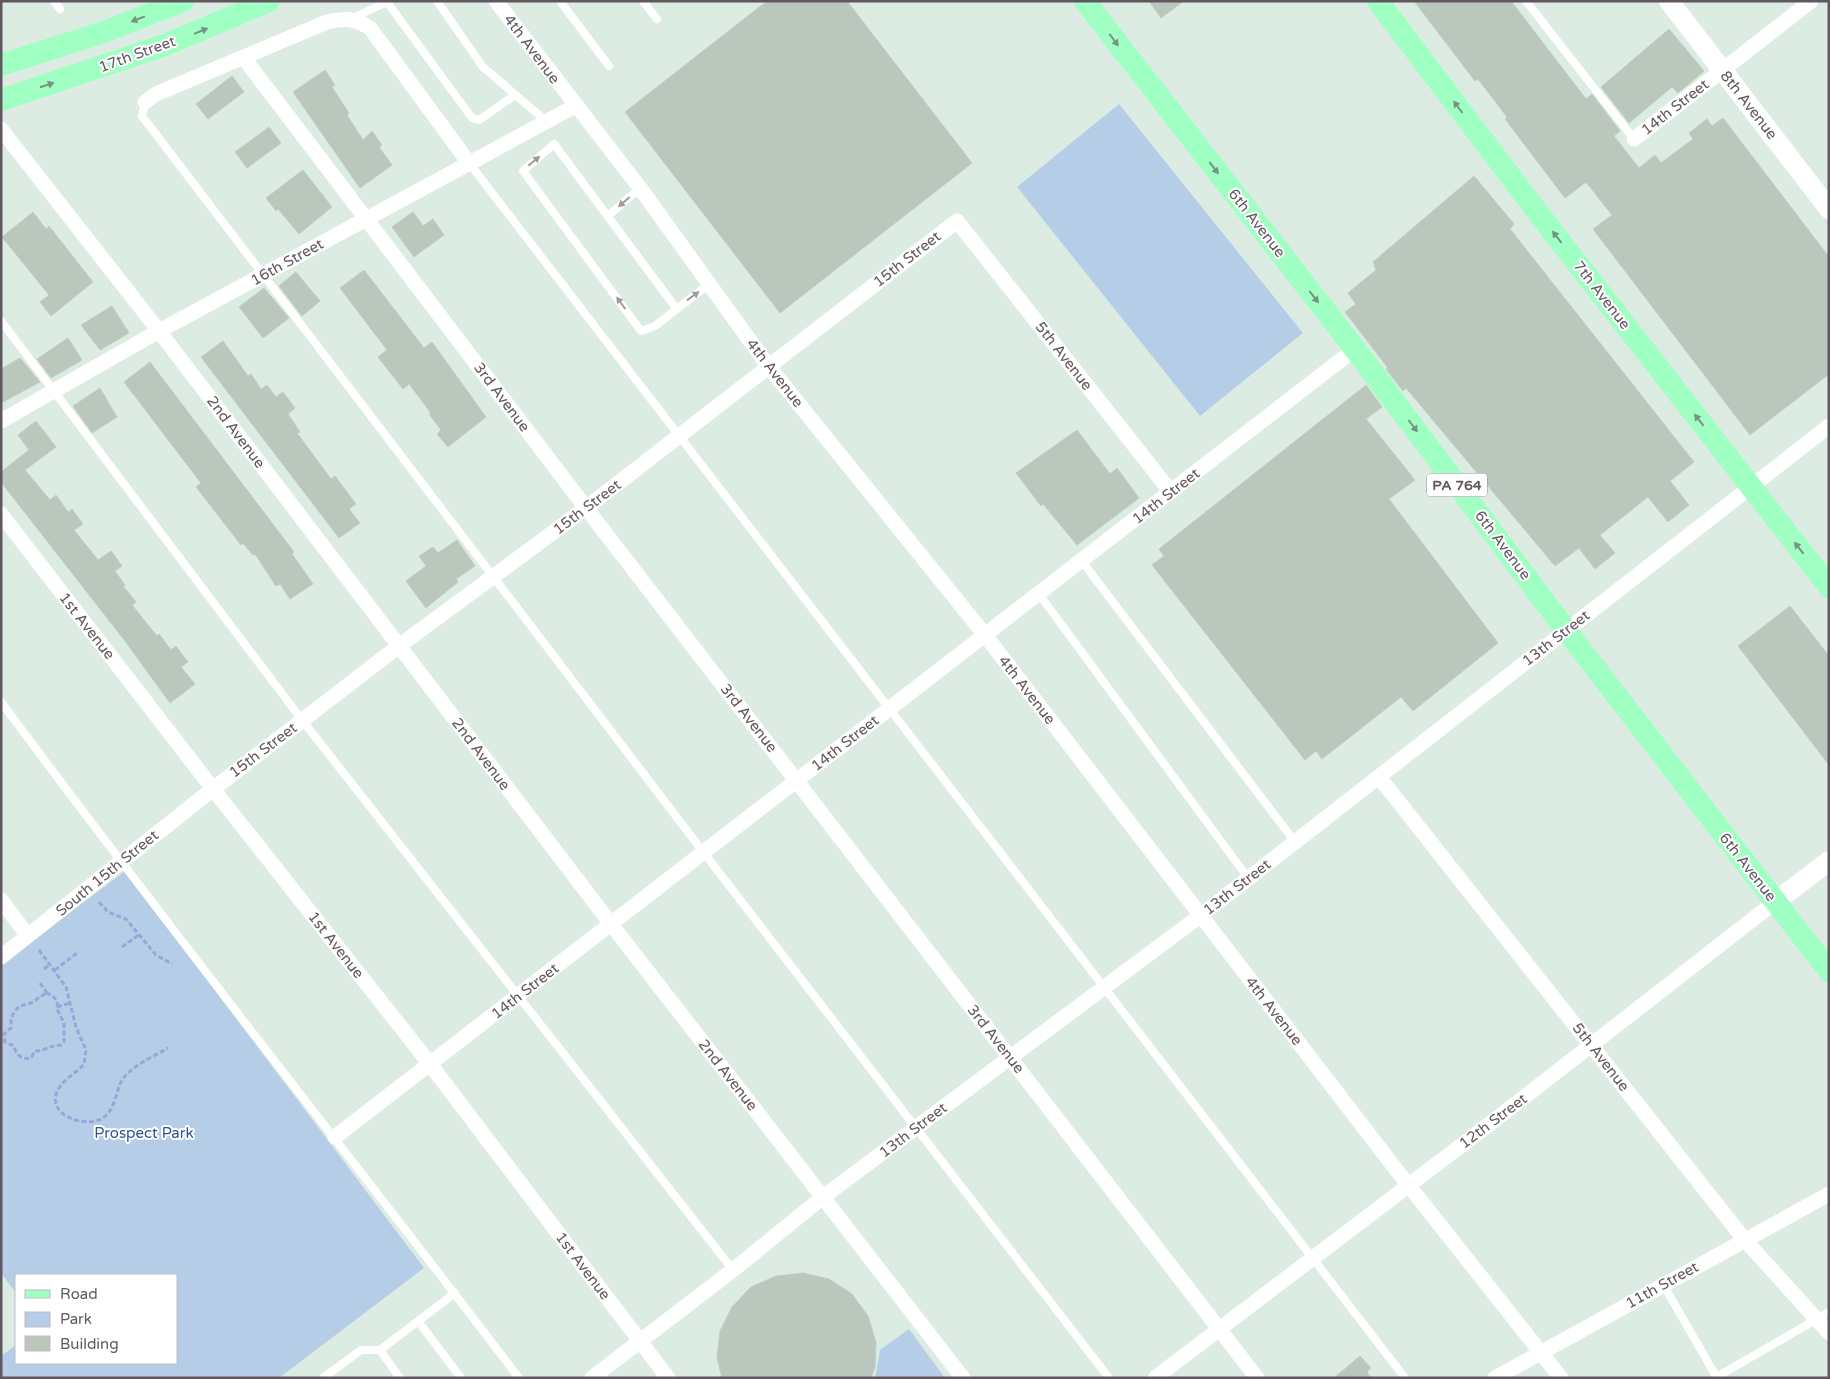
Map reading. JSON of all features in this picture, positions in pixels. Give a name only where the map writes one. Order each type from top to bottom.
[{"type":"main road","points":[[1,65],[107,31],[183,1]]},
{"type":"main road","name":"17th Street","points":[[1,100],[165,45],[270,1]]},
{"type":"main road","name":"6th Avenue","points":[[1085,1],[1355,349],[1566,630],[1829,971]]},
{"type":"main road","name":"7th Avenue","points":[[1378,1],[1535,209],[1829,587]]},
{"type":"street","name":"4th Avenue","points":[[496,1],[640,188],[768,367],[985,635],[1408,1185],[1561,1378]]},
{"type":"street","name":"8th Avenue","points":[[1669,1],[1829,209]]},
{"type":"street","name":"14th Street","points":[[1634,140],[1811,1]]},
{"type":"street","points":[[145,102],[156,94],[327,22],[353,18],[370,28],[469,163]]},
{"type":"street","name":"3rd Avenue","points":[[242,57],[367,218],[586,508],[1257,1378]]},
{"type":"street","name":"16th Street","points":[[1,421],[159,331],[264,276],[575,106]]},
{"type":"street","name":"2nd Avenue","points":[[1,129],[159,331],[611,924],[963,1378]]},
{"type":"street","name":"15th Street","points":[[213,788],[399,646],[586,508],[957,221]]},
{"type":"street","name":"5th Avenue","points":[[957,221],[1171,492]]},
{"type":"street","name":"14th Street","points":[[335,1137],[1355,349]]},
{"type":"street","name":"13th Street","points":[[592,1378],[733,1270],[823,1197],[1200,916],[1829,426]]},
{"type":"street","name":"1st Avenue","points":[[1,514],[430,1064],[668,1378]]},
{"type":"street","name":"5th Avenue","points":[[1379,777],[1744,1239],[1823,1315],[1829,1333]]},
{"type":"street","name":"South 15th Street","points":[[1,957],[213,788]]},
{"type":"street","name":"12th Street","points":[[1155,1378],[1592,1045],[1829,861]]},
{"type":"street","points":[[1,900],[28,936]]},
{"type":"street","name":"11th Street","points":[[1495,1378],[1662,1284],[1829,1194]]},
{"type":"lane","points":[[54,1],[60,9]]},
{"type":"lane","points":[[436,1],[483,67],[546,121]]},
{"type":"lane","points":[[560,1],[609,66]]},
{"type":"lane","points":[[643,1],[657,19]]},
{"type":"lane","points":[[1526,1],[1634,140]]},
{"type":"lane","points":[[353,18],[388,2],[472,118],[479,120],[515,94]]},
{"type":"lane","points":[[145,102],[142,116],[704,853],[1109,1378]]},
{"type":"lane","points":[[676,308],[554,144],[523,171],[641,331],[655,326],[709,284]]},
{"type":"lane","points":[[469,163],[680,434],[1314,1257],[1405,1378]]},
{"type":"lane","points":[[608,216],[640,188]]},
{"type":"lane","points":[[1,321],[302,720],[733,1270]]},
{"type":"lane","points":[[1081,560],[1295,842]]},
{"type":"lane","points":[[1039,594],[1248,878]]},
{"type":"lane","points":[[1,702],[120,863],[335,1137],[519,1378]]},
{"type":"lane","points":[[1662,1284],[1716,1378],[1823,1315]]},
{"type":"lane","points":[[323,1378],[361,1350],[380,1350],[454,1293]]},
{"type":"lane","points":[[418,1321],[462,1378]]},
{"type":"lane","points":[[380,1350],[400,1378]]},
{"type":"lane","points":[[334,1370],[339,1378]]},
{"type":"path","points":[[99,902],[108,912],[126,919],[156,955],[172,964]]},
{"type":"path","points":[[122,947],[140,934]]},
{"type":"path","points":[[39,950],[66,987],[76,1027],[86,1050],[86,1061],[61,1086],[56,1101],[60,1110],[72,1120],[90,1122],[105,1117],[111,1109],[126,1075],[168,1048]]},
{"type":"path","points":[[55,970],[77,953]]},
{"type":"path","points":[[44,969],[50,964]]},
{"type":"path","points":[[40,983],[47,993],[55,996],[57,1007],[64,1023],[62,1045],[53,1045],[45,1051],[34,1051],[31,1058],[19,1056],[14,1046],[5,1042],[3,1036],[11,1028],[13,1013],[20,1006],[31,1003],[47,993]]},
{"type":"path","points":[[57,1007],[70,1003]]},
{"type":"green space","points":[[1119,104],[1303,333],[1200,416],[1017,187]]},
{"type":"green space","name":"Prospect Park","points":[[125,871],[424,1268],[279,1378],[1,1378],[1,1356],[15,1346],[15,1364],[178,1364],[178,1274],[15,1274],[15,1292],[1,1273],[1,965]]},
{"type":"green space","points":[[909,1329],[945,1378],[875,1378],[880,1350]]},
{"type":"building","points":[[767,1],[847,1],[972,163],[780,313],[625,112]]},
{"type":"building","points":[[1149,1],[1184,1],[1161,18]]},
{"type":"building","points":[[1414,1],[1511,1],[1586,99],[1592,94],[1620,131],[1614,136],[1639,168],[1655,155],[1661,163],[1693,139],[1689,133],[1707,119],[1712,126],[1723,118],[1829,257],[1829,374],[1750,435],[1593,229],[1612,215],[1586,182],[1565,198],[1505,119],[1507,117],[1478,79],[1475,81]]},
{"type":"building","points":[[1669,29],[1704,71],[1678,93],[1672,87],[1629,123],[1601,87]]},
{"type":"building","points":[[325,70],[335,85],[332,87],[349,113],[347,115],[363,140],[372,131],[382,145],[379,147],[392,165],[360,188],[293,92]]},
{"type":"building","points":[[232,76],[244,92],[208,119],[196,104]]},
{"type":"building","points":[[269,127],[281,143],[247,168],[235,152]]},
{"type":"building","points":[[303,170],[332,207],[299,234],[266,198]]},
{"type":"building","points":[[1474,176],[1514,224],[1510,229],[1694,462],[1670,481],[1689,505],[1668,522],[1648,497],[1600,535],[1615,553],[1595,569],[1579,548],[1555,566],[1406,388],[1403,391],[1386,369],[1388,368],[1345,312],[1356,304],[1348,293],[1376,270],[1373,262]]},
{"type":"building","points":[[33,212],[46,229],[49,226],[93,282],[51,316],[40,302],[49,295],[2,237]]},
{"type":"building","points":[[413,212],[423,226],[433,219],[444,235],[414,257],[392,227]]},
{"type":"building","points":[[364,270],[424,348],[432,342],[486,417],[448,447],[437,434],[441,430],[429,414],[431,413],[409,384],[403,389],[378,357],[387,350],[340,288]]},
{"type":"building","points":[[296,272],[320,301],[302,316],[279,286]]},
{"type":"building","points":[[264,288],[289,318],[263,338],[239,307]]},
{"type":"building","points":[[112,306],[129,333],[100,350],[81,325]]},
{"type":"building","points":[[68,338],[82,360],[51,378],[37,359]]},
{"type":"building","points":[[223,341],[248,376],[251,374],[261,389],[267,385],[276,397],[283,392],[295,408],[288,414],[300,432],[297,433],[331,479],[335,476],[356,504],[349,509],[360,523],[339,538],[201,357]]},
{"type":"building","points":[[20,358],[40,382],[1,403],[1,369]]},
{"type":"building","points":[[150,362],[294,552],[292,554],[313,584],[290,599],[280,584],[276,586],[255,554],[253,555],[243,543],[241,545],[196,487],[201,483],[124,382]]},
{"type":"building","points":[[1366,385],[1382,407],[1366,419],[1415,480],[1389,499],[1498,643],[1413,711],[1401,697],[1322,759],[1316,751],[1305,760],[1152,565],[1164,556],[1159,549]]},
{"type":"building","points":[[100,388],[117,417],[92,433],[73,406]]},
{"type":"building","points":[[36,421],[56,447],[25,470],[50,500],[56,495],[68,512],[72,509],[83,524],[74,530],[98,560],[111,551],[122,566],[115,571],[125,585],[123,586],[136,602],[132,605],[157,636],[159,634],[171,650],[176,646],[188,662],[181,667],[195,684],[170,703],[125,641],[1,482],[1,472],[29,450],[18,435]]},
{"type":"building","points":[[1077,430],[1110,474],[1117,468],[1139,498],[1077,545],[1043,504],[1041,506],[1016,473]]},
{"type":"building","points":[[457,540],[475,566],[456,579],[458,582],[426,608],[406,581],[426,566],[419,556],[433,547],[438,553]]},
{"type":"building","points":[[1790,606],[1829,656],[1829,765],[1738,646]]},
{"type":"building","points":[[803,1273],[829,1279],[852,1294],[868,1316],[876,1342],[875,1367],[871,1378],[722,1378],[717,1358],[720,1331],[732,1307],[751,1287],[776,1276]]},
{"type":"building","points":[[1360,1356],[1371,1368],[1367,1372],[1371,1378],[1334,1378]]}]
